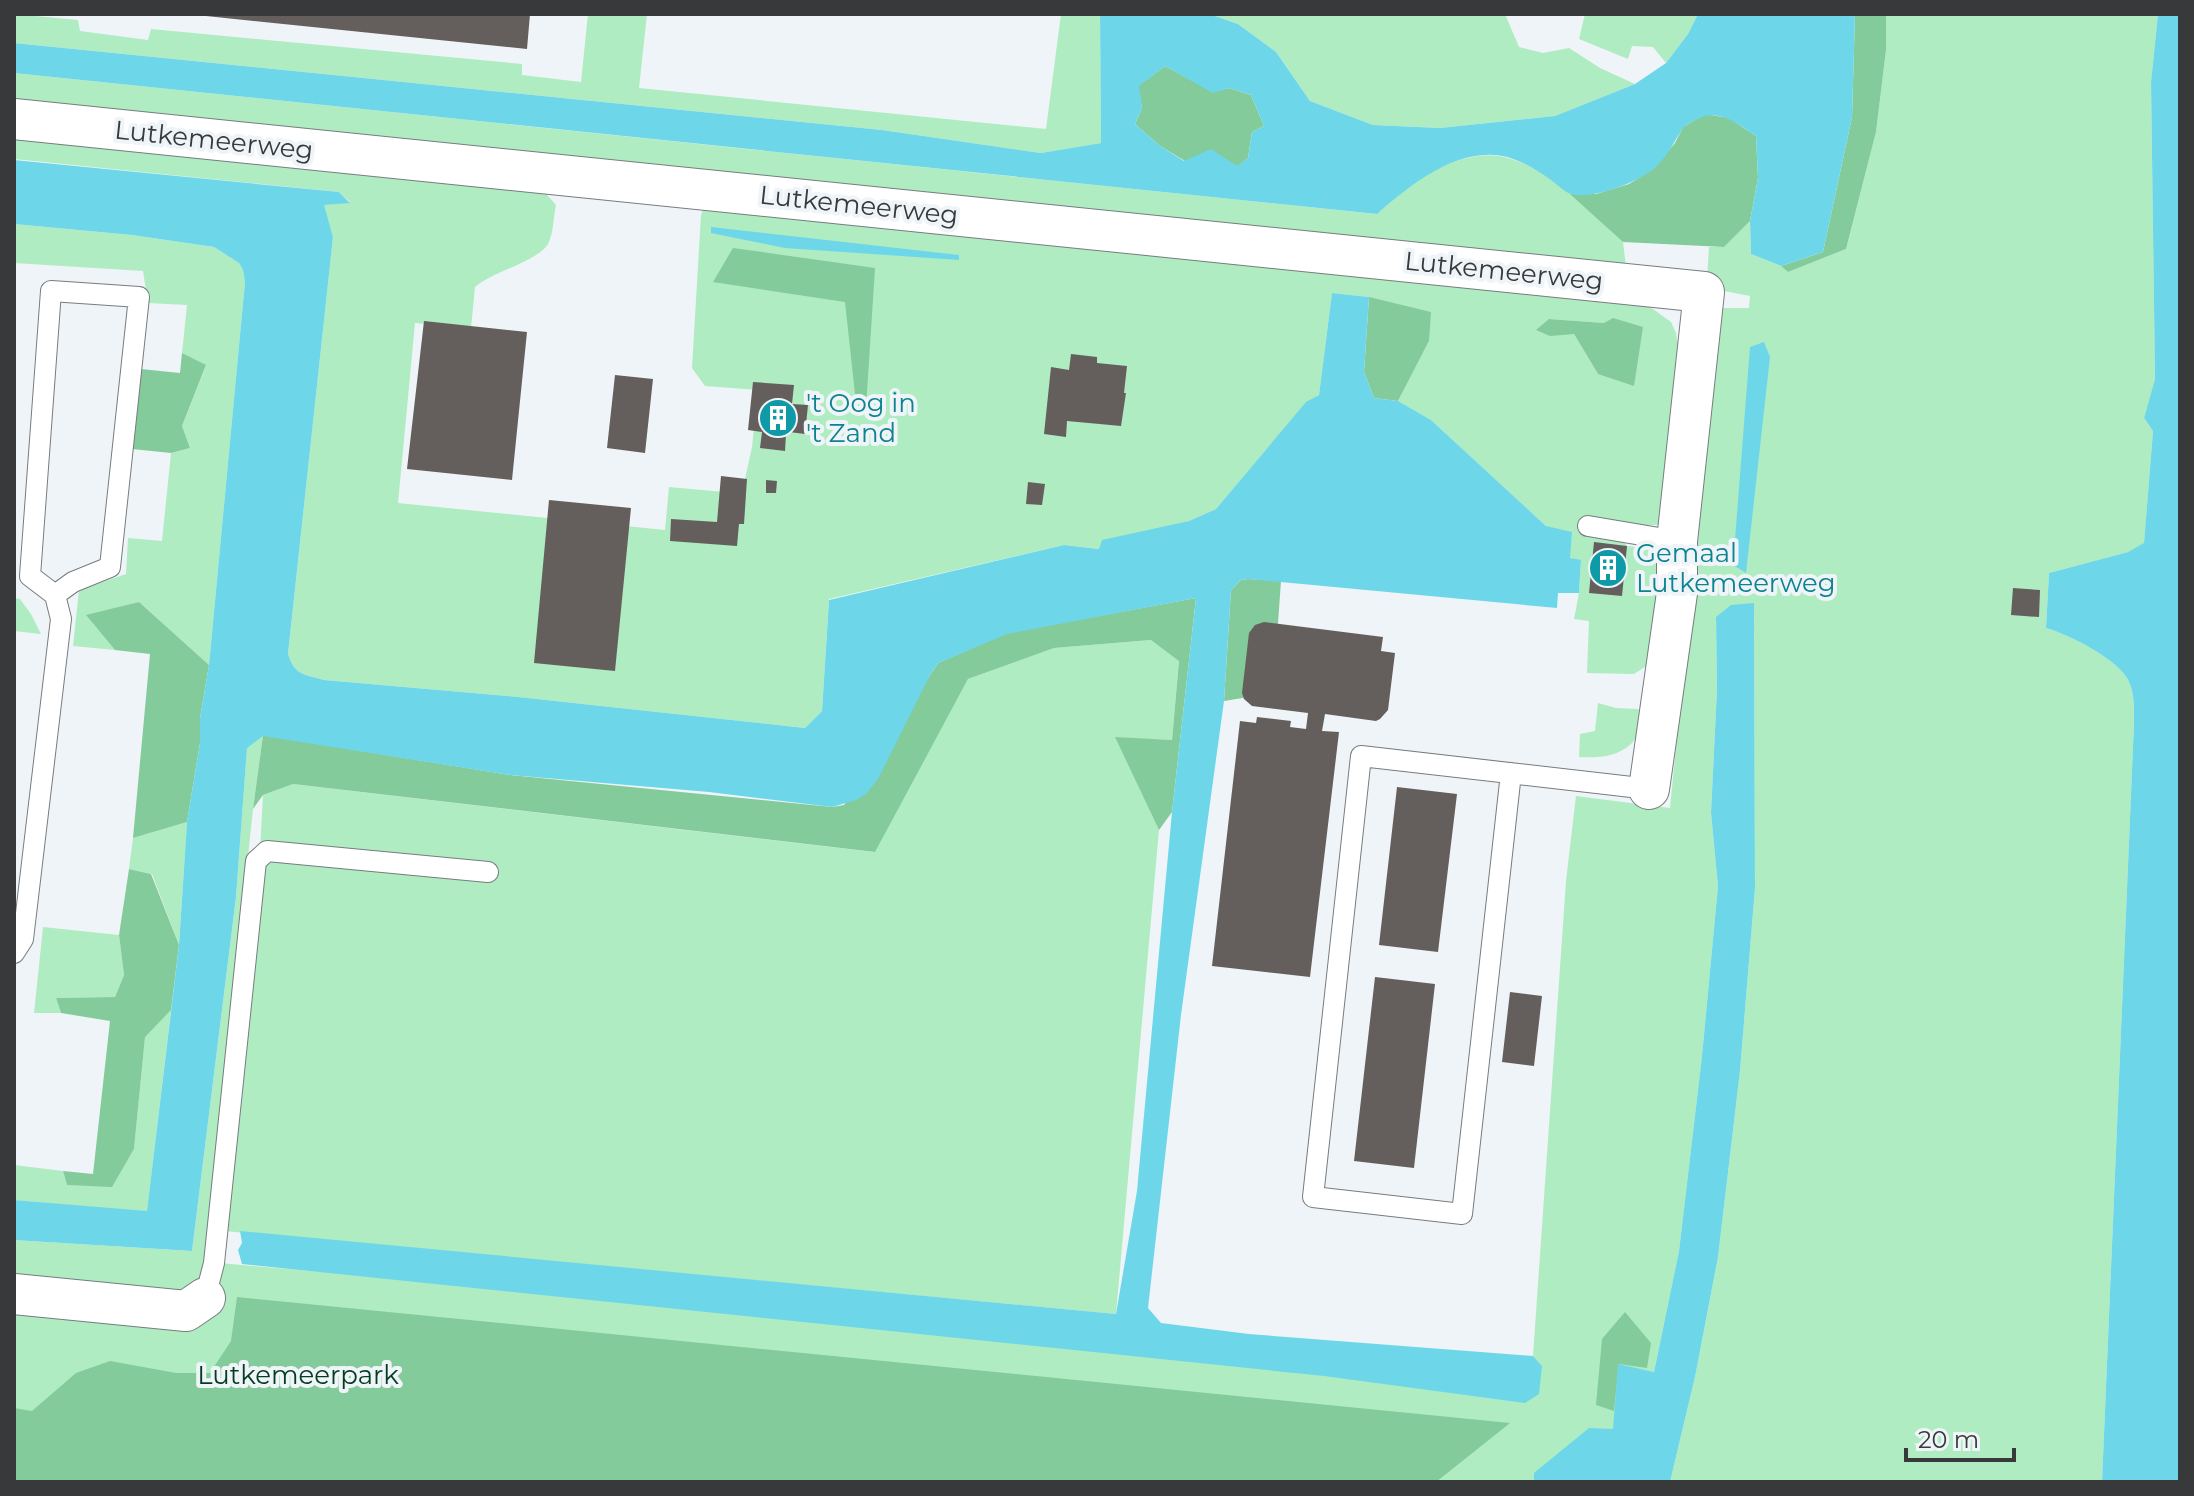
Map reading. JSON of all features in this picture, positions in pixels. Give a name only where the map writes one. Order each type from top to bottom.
[{"type":"street","name":"Lutkemeerweg","points":[[14,119],[1704,292],[1677,541]]},
{"type":"street","points":[[1649,789],[1677,593],[1677,541]]},
{"type":"street","points":[[14,1294],[186,1311],[205,1298]]},
{"type":"lane","points":[[14,953],[23,939],[61,619],[55,595],[22,576],[51,291],[139,297],[110,567],[73,582],[55,595]]},
{"type":"lane","points":[[1588,526],[1677,541]]},
{"type":"lane","points":[[1511,773],[1462,1214],[1313,1197],[1361,756],[1511,773],[1649,789]]},
{"type":"lane","points":[[205,1298],[214,1263],[256,861],[267,851],[488,872]]},
{"type":"green space","points":[[14,14],[78,20],[80,31],[148,40],[151,29],[522,64],[522,75],[581,82],[588,14],[647,14],[639,88],[1046,129],[1061,14],[1100,14],[1101,143],[1041,153],[882,130],[14,43]]},
{"type":"green space","points":[[1209,14],[1505,14],[1519,47],[1543,53],[1569,48],[1600,68],[1635,84],[1555,116],[1440,128],[1373,125],[1310,101],[1276,52],[1238,24]]},
{"type":"green space","points":[[1585,14],[1698,14],[1688,34],[1666,63],[1653,47],[1632,46],[1628,59],[1579,39]]},
{"type":"green space","points":[[1855,14],[1886,14],[1886,50],[1876,132],[1846,249],[1788,272],[1781,266],[1823,252],[1852,117]]},
{"type":"green space","points":[[1886,14],[2158,14],[2151,82],[2155,380],[2144,418],[2153,431],[2144,544],[2128,552],[2049,573],[2046,628],[2078,641],[2121,670],[2131,689],[2134,706],[2102,1482],[1670,1482],[1695,1377],[1718,1257],[1740,1071],[1755,888],[1754,604],[1716,617],[1717,689],[1711,813],[1718,886],[1679,1251],[1654,1372],[1618,1365],[1615,1408],[1637,1482],[14,1482],[14,1302],[192,1322],[220,1263],[1138,1343],[1542,1367],[1533,1356],[1566,881],[1576,796],[1670,808],[1719,308],[1749,308],[1750,296],[1724,291],[1707,279],[1709,247],[1724,247],[1750,221],[1751,254],[1788,272],[1846,249],[1876,132],[1886,50]]},
{"type":"green space","points":[[1165,66],[1213,92],[1229,88],[1251,95],[1264,126],[1252,132],[1248,158],[1238,166],[1185,161],[1160,146],[1135,124],[1142,108],[1138,86]]},
{"type":"green space","points":[[14,73],[1376,214],[1420,179],[1444,166],[1470,157],[1496,156],[1540,172],[1570,193],[1623,242],[1626,267],[14,105]]},
{"type":"green space","points":[[1705,114],[1729,118],[1756,136],[1758,178],[1750,221],[1724,247],[1623,242],[1570,194],[1596,194],[1629,184],[1653,169],[1675,143],[1683,127]]},
{"type":"green space","points":[[14,128],[534,180],[556,205],[548,244],[535,256],[475,287],[471,328],[415,323],[398,503],[665,530],[669,487],[724,492],[745,479],[752,447],[758,390],[705,386],[692,368],[701,215],[707,199],[1620,294],[1653,309],[1671,322],[1681,363],[1664,521],[1657,525],[1613,526],[1627,546],[1649,548],[1662,555],[1651,663],[1634,674],[1587,673],[1589,621],[1574,619],[1581,561],[1570,558],[1546,526],[1431,420],[1398,401],[1429,341],[1369,297],[1332,293],[1319,395],[1306,403],[1216,509],[1189,521],[1100,549],[1064,545],[829,599],[822,711],[805,728],[324,680],[306,675],[297,670],[288,654],[333,237],[323,205],[350,202],[339,192],[14,159]],"holes":[[[1549,319],[1604,323],[1598,374],[1574,334]]]},
{"type":"green space","points":[[14,224],[132,235],[214,247],[239,263],[243,270],[245,282],[209,665],[139,602],[87,616],[115,650],[73,646],[79,590],[126,574],[128,538],[162,541],[171,453],[190,448],[182,426],[206,366],[182,353],[187,305],[148,303],[143,271],[14,263]]},
{"type":"green space","points":[[733,248],[875,268],[866,407],[855,394],[845,302],[713,282]]},
{"type":"green space","points":[[1369,297],[1431,312],[1429,341],[1398,401],[1374,398],[1364,372]]},
{"type":"green space","points":[[1613,318],[1643,327],[1634,386],[1598,374],[1574,334],[1550,336],[1536,330],[1549,319],[1604,323]]},
{"type":"green space","points":[[182,353],[206,365],[182,426],[190,448],[171,453],[132,449],[141,369],[180,373]]},
{"type":"green space","points":[[1241,580],[1281,581],[1273,693],[1224,701],[1231,590]]},
{"type":"green space","points":[[14,598],[20,599],[41,634],[14,631]]},
{"type":"green space","points":[[1196,598],[1172,812],[1159,830],[1115,737],[1172,740],[1179,661],[1151,640],[1054,648],[968,679],[875,852],[293,784],[263,795],[253,809],[263,735],[510,775],[832,807],[844,805],[938,663],[1007,633]]},
{"type":"green space","points":[[139,602],[209,665],[187,822],[133,838],[150,654],[115,650],[86,615]]},
{"type":"green space","points":[[1151,640],[1179,660],[1172,740],[1116,738],[1159,830],[1116,1314],[225,1231],[258,888],[263,795],[293,784],[874,852],[968,679],[1054,648]]},
{"type":"green space","points":[[1598,703],[1638,709],[1644,720],[1635,739],[1620,752],[1579,757],[1580,734],[1595,731]]},
{"type":"green space","points":[[263,735],[204,1274],[194,1289],[164,1299],[14,1285],[14,1240],[192,1251],[236,897],[247,747]]},
{"type":"green space","points":[[187,822],[179,945],[152,874],[129,869],[133,838]]},
{"type":"green space","points":[[129,869],[151,874],[179,945],[171,1010],[145,1037],[134,1149],[112,1187],[67,1185],[63,1171],[93,1174],[110,1021],[61,1013],[56,998],[115,997],[124,975],[119,935]]},
{"type":"green space","points":[[43,927],[119,935],[124,975],[115,997],[56,998],[61,1013],[34,1013]]},
{"type":"green space","points":[[171,1010],[147,1212],[14,1200],[14,1165],[63,1171],[67,1185],[112,1186],[134,1149],[145,1036]]},
{"type":"green space","name":"Lutkemeerpark","points":[[237,1297],[1510,1423],[1436,1482],[14,1482],[14,1408],[32,1411],[76,1373],[110,1361],[176,1373],[210,1373],[231,1341]]},
{"type":"green space","points":[[1625,1312],[1651,1343],[1647,1368],[1619,1364],[1614,1411],[1596,1405],[1602,1339]]},
{"type":"water","points":[[1100,14],[1209,14],[1238,24],[1276,52],[1310,101],[1373,125],[1440,128],[1555,116],[1635,84],[1666,63],[1688,34],[1698,14],[1855,14],[1852,117],[1823,252],[1781,266],[1751,254],[1750,221],[1758,178],[1756,136],[1719,116],[1703,116],[1687,124],[1665,157],[1652,170],[1624,185],[1601,192],[1571,194],[1524,164],[1507,157],[1489,155],[1453,162],[1436,170],[1377,214],[14,73],[14,43],[882,130],[1041,153],[1101,143]],"holes":[[[1165,66],[1213,93],[1229,88],[1251,95],[1264,126],[1252,132],[1248,158],[1237,166],[1211,149],[1184,161],[1160,146],[1135,124],[1142,108],[1139,86]]]},
{"type":"water","points":[[2158,14],[2180,14],[2180,1482],[2102,1482],[2134,706],[2131,689],[2121,670],[2078,641],[2046,628],[2049,573],[2128,552],[2144,543],[2153,431],[2144,418],[2155,379],[2151,82]]},
{"type":"water","points":[[14,160],[339,192],[350,203],[324,205],[333,237],[288,654],[297,670],[324,680],[805,728],[822,711],[829,600],[1064,545],[1099,549],[1102,540],[1189,521],[1216,509],[1306,402],[1319,395],[1332,293],[1369,297],[1364,372],[1374,398],[1398,401],[1431,420],[1546,526],[1572,532],[1570,558],[1581,560],[1579,593],[1558,593],[1557,608],[1248,579],[1241,580],[1231,590],[1224,701],[1181,1015],[1148,1308],[1161,1323],[1249,1334],[1533,1356],[1542,1366],[1539,1394],[1525,1403],[1324,1376],[242,1264],[238,1250],[242,1243],[240,1231],[1116,1314],[1137,1191],[1172,812],[1196,598],[1007,634],[938,663],[878,779],[866,794],[832,807],[709,792],[510,775],[263,736],[247,748],[236,897],[192,1251],[14,1240],[14,1200],[147,1211],[179,945],[187,822],[209,665],[245,282],[239,263],[214,247],[132,235],[14,224]]},
{"type":"water","points":[[711,227],[959,255],[959,260],[785,248],[711,233]]},
{"type":"water","points":[[1764,342],[1770,357],[1746,573],[1733,565],[1750,347]]},
{"type":"water","points":[[1754,603],[1755,888],[1740,1071],[1718,1257],[1695,1377],[1670,1482],[1534,1482],[1534,1473],[1589,1428],[1613,1429],[1618,1364],[1654,1372],[1679,1251],[1718,886],[1711,813],[1717,689],[1716,617],[1731,605]]},
{"type":"building","points":[[206,14],[530,14],[527,49]]},
{"type":"building","points":[[424,321],[527,332],[512,480],[407,469]]},
{"type":"building","points":[[1071,354],[1097,357],[1097,363],[1127,366],[1121,426],[1067,421],[1066,437],[1044,434],[1051,367],[1069,370]]},
{"type":"building","points":[[615,375],[653,379],[645,453],[607,448]]},
{"type":"building","name":"'t Oog in 't Zand","points":[[753,382],[794,385],[792,404],[808,405],[805,434],[786,434],[785,451],[760,448],[762,432],[748,430]]},
{"type":"building","points":[[721,476],[747,479],[744,524],[739,524],[737,546],[670,541],[671,519],[717,522]]},
{"type":"building","points":[[766,480],[777,481],[776,493],[766,493]]},
{"type":"building","points":[[1028,482],[1045,484],[1042,505],[1026,504]]},
{"type":"building","points":[[549,500],[631,508],[615,671],[534,663]]},
{"type":"building","name":"Gemaal Lutkemeerweg","points":[[1594,542],[1627,546],[1622,596],[1589,593]]},
{"type":"building","points":[[2013,588],[2040,590],[2039,617],[2011,615]]},
{"type":"building","points":[[1264,622],[1383,637],[1381,651],[1395,653],[1388,710],[1380,719],[1325,714],[1322,731],[1339,732],[1310,977],[1212,966],[1240,721],[1256,723],[1257,717],[1291,721],[1290,727],[1306,729],[1308,713],[1252,706],[1244,699],[1242,693],[1249,633],[1255,625]]},
{"type":"building","points":[[1397,787],[1457,794],[1438,952],[1379,945]]},
{"type":"building","points":[[1375,977],[1435,984],[1414,1168],[1354,1161]]},
{"type":"building","points":[[1510,992],[1542,996],[1534,1066],[1502,1062]]},
{"type":"place","name":"'t Oog in 't Zand","points":[[778,418]]},
{"type":"place","name":"Gemaal Lutkemeerweg","points":[[1608,568]]}]
